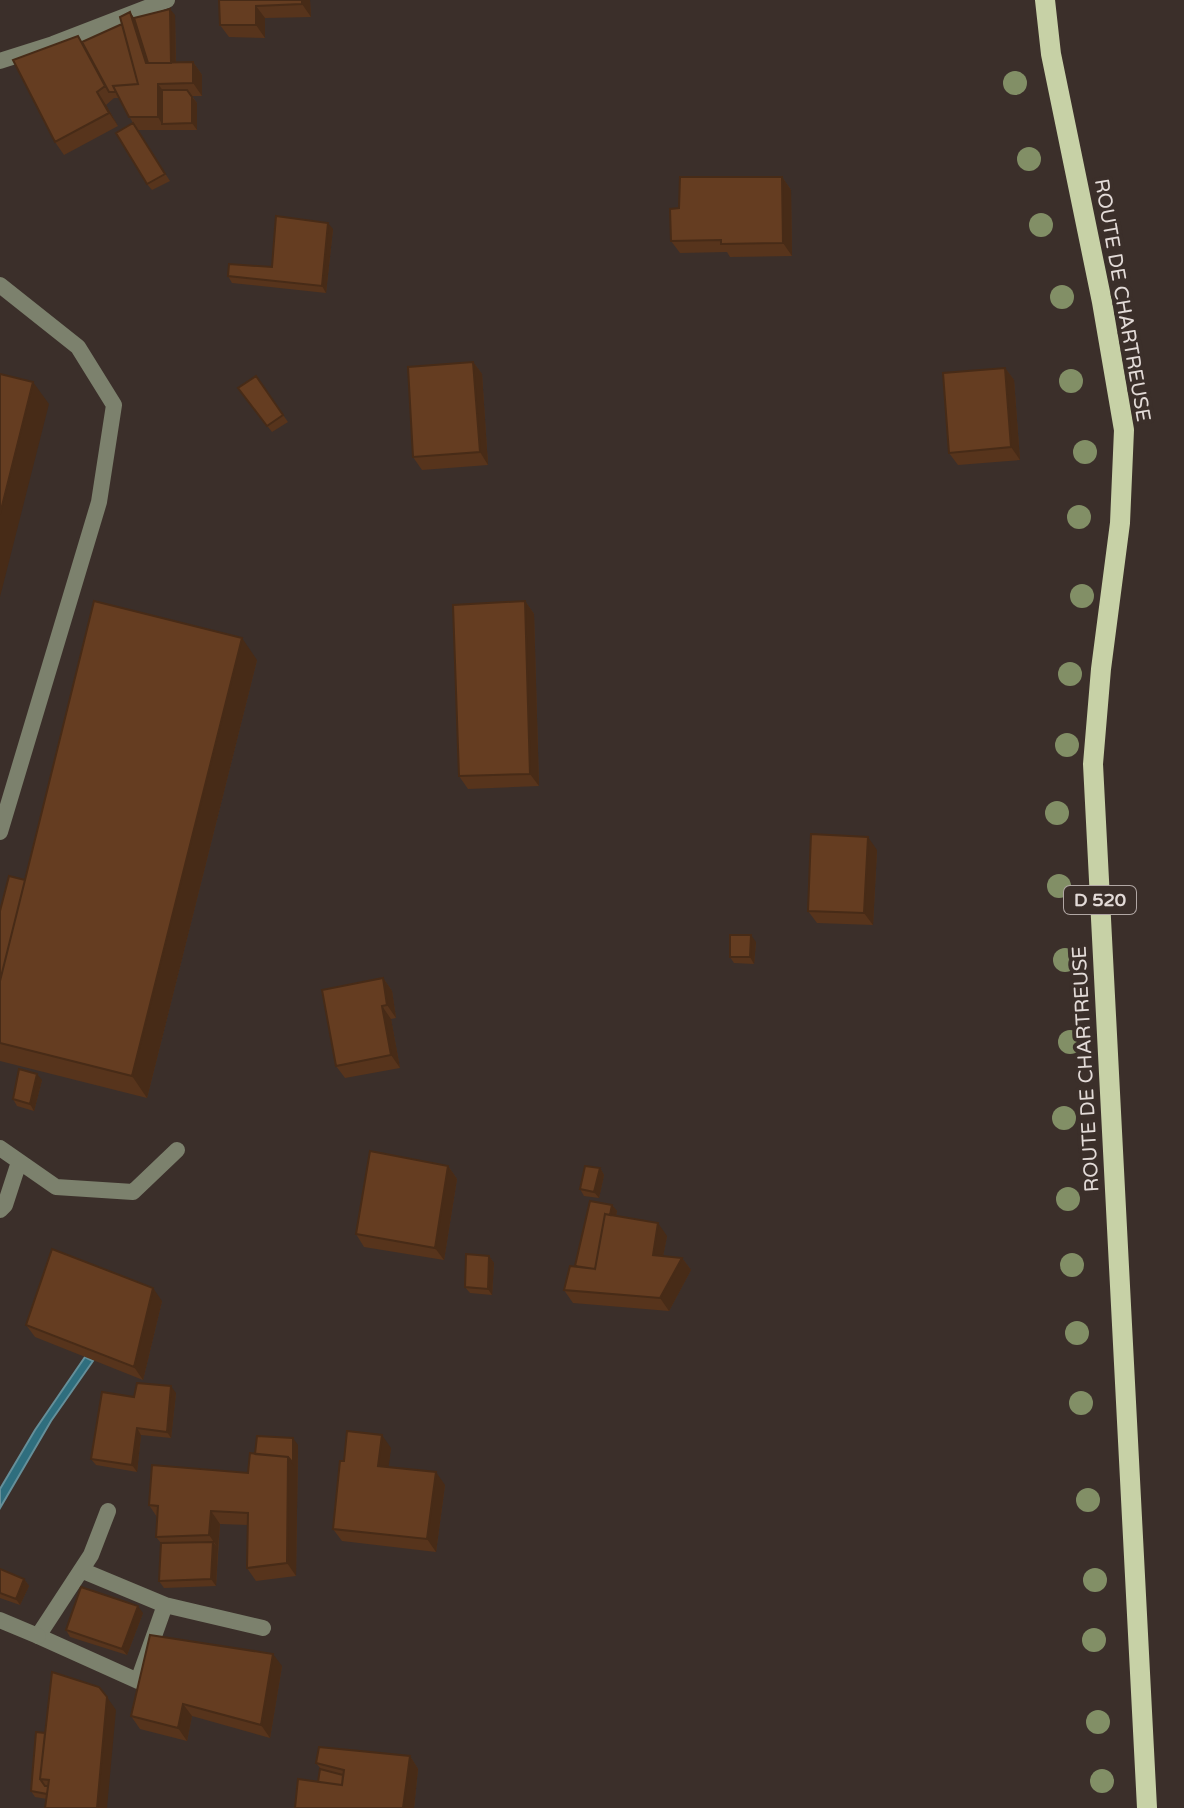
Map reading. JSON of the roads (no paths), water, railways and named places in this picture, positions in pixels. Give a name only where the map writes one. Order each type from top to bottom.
[{"type":"main road","name":"ROUTE DE CHARTREUSE","points":[[1045,0],[1051,54],[1102,302],[1124,430],[1120,523],[1101,669],[1093,764],[1147,1808]]},
{"type":"street","points":[[0,61],[167,0]]},
{"type":"street","points":[[0,285],[78,347],[114,405],[99,502],[0,832]]},
{"type":"street","points":[[0,1148],[56,1187],[133,1192],[177,1150]]},
{"type":"street","points":[[0,1210],[5,1205],[19,1162]]},
{"type":"street","points":[[38,1636],[91,1555],[108,1511]]},
{"type":"street","points":[[81,1570],[165,1605],[263,1628]]},
{"type":"street","points":[[0,1620],[138,1681],[165,1605]]},
{"type":"water","points":[[85,1357],[93,1361],[51,1421],[0,1508],[0,1489],[35,1430]]}]
